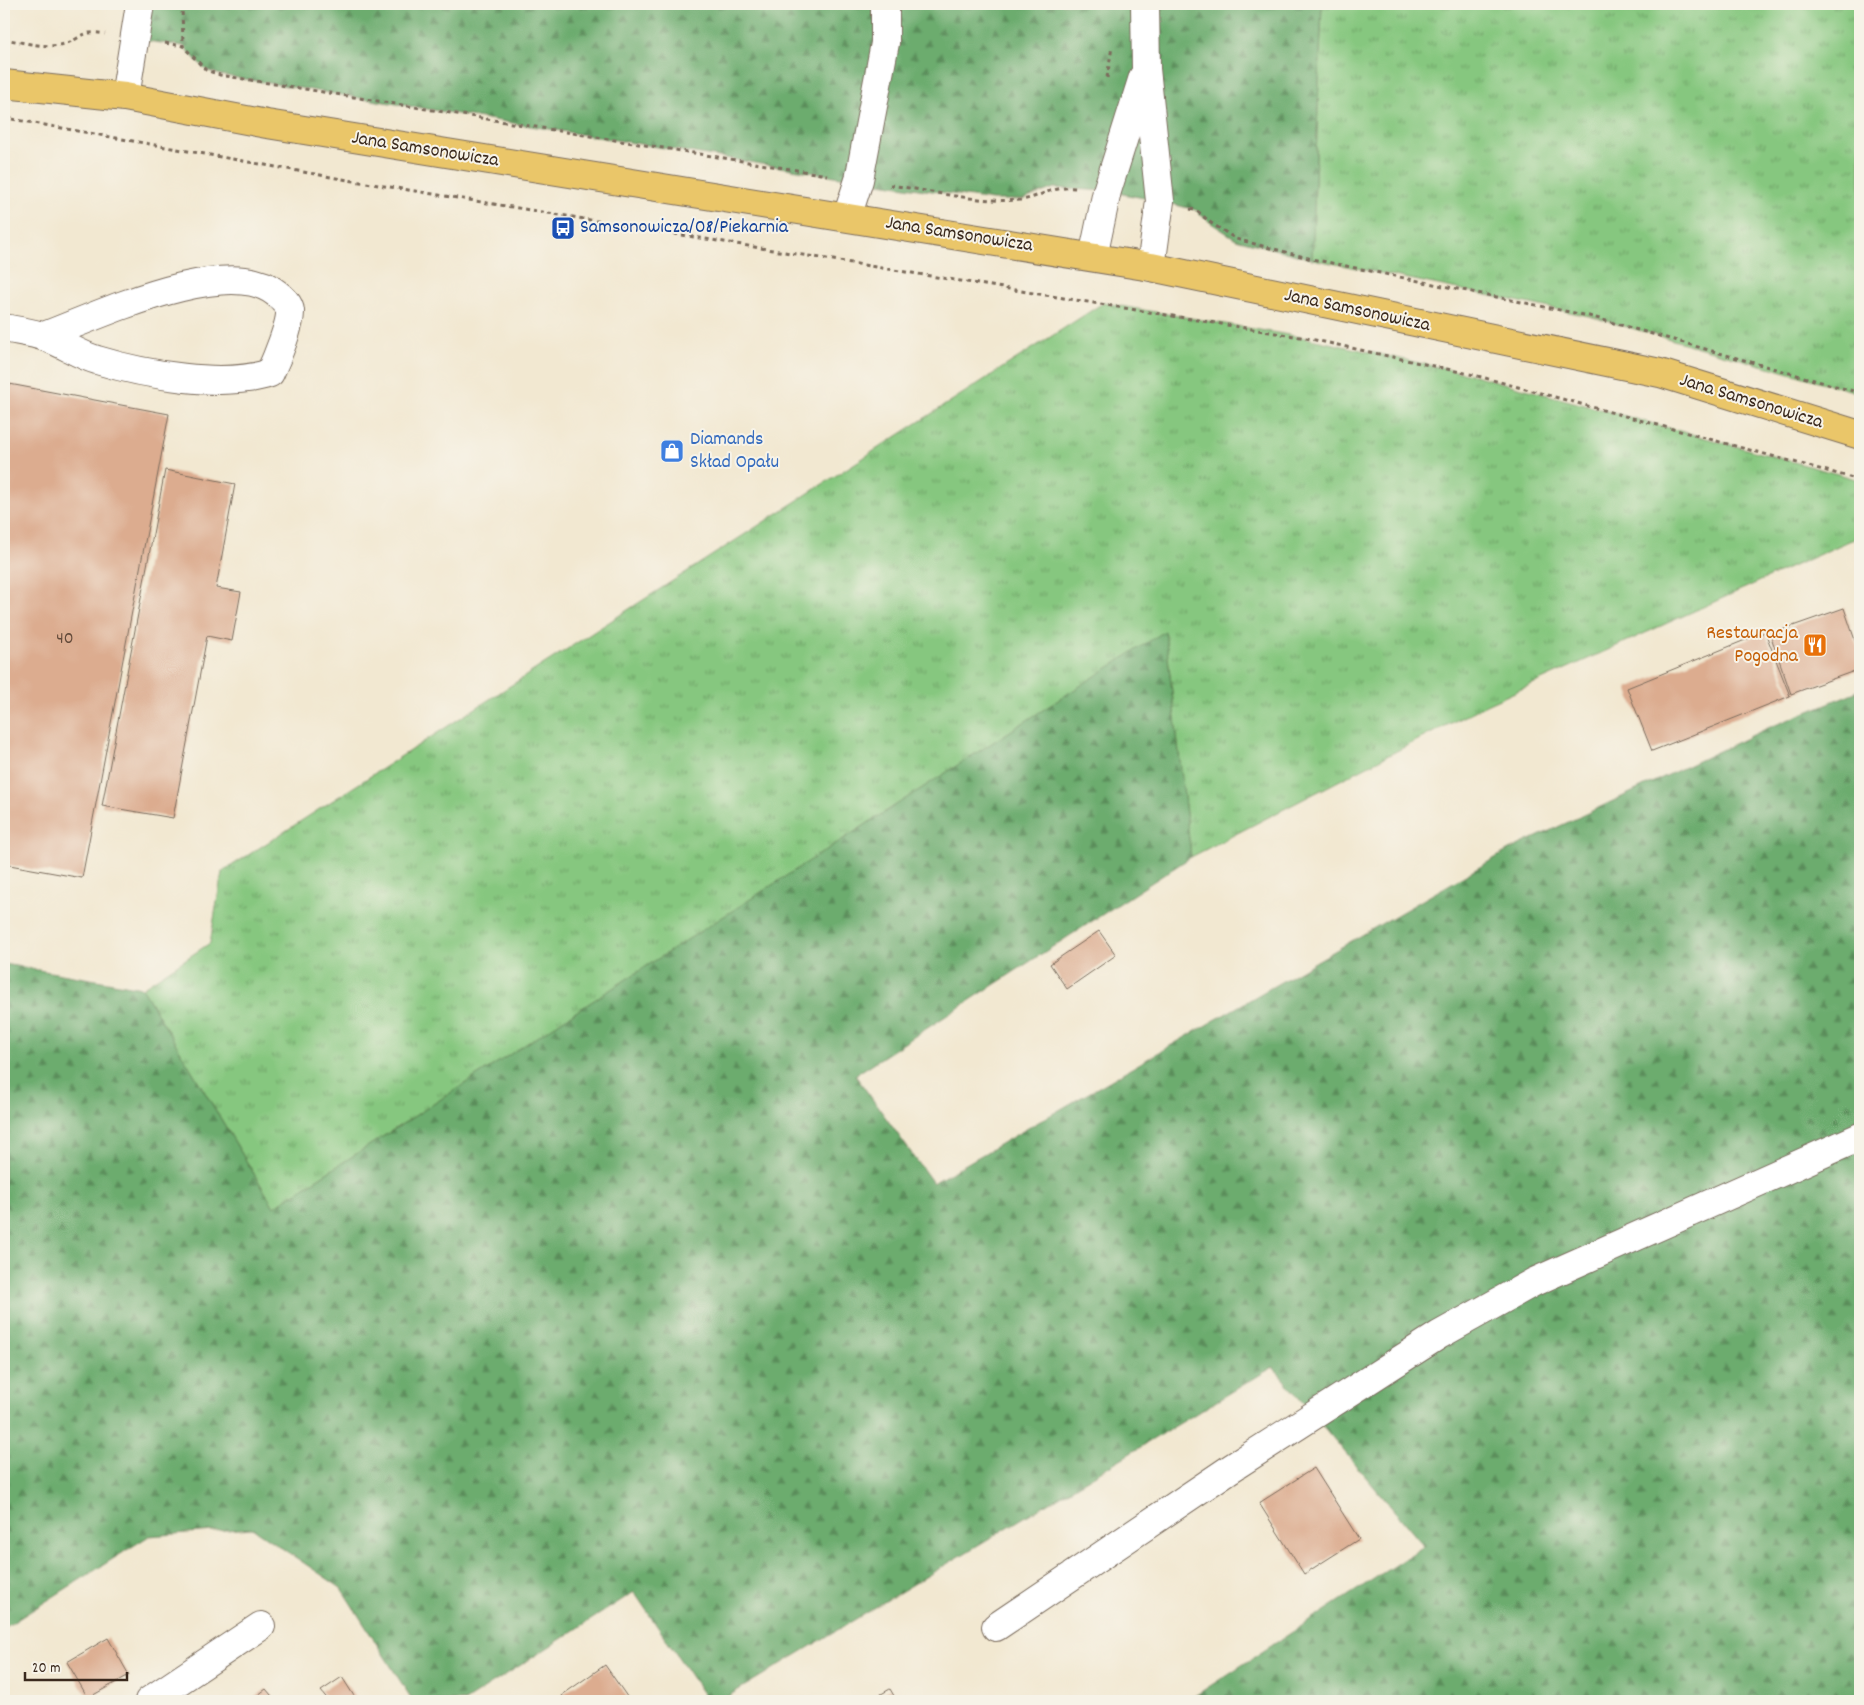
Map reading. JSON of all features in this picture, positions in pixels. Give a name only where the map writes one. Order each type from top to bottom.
[{"type":"main road","name":"Jana Samsonowicza","points":[[4,84],[125,97],[267,124],[1151,268],[1660,373],[1860,435]]},
{"type":"street","points":[[125,97],[140,4]]},
{"type":"street","points":[[847,217],[858,180],[885,44],[884,4]]},
{"type":"street","points":[[1145,4],[1146,69],[1160,201],[1151,268]]},
{"type":"street","points":[[1092,257],[1107,191],[1146,69]]},
{"type":"street","points":[[4,328],[44,336],[96,360],[168,375],[228,380],[254,378],[270,372],[279,354],[290,311],[285,300],[273,290],[258,283],[229,281],[195,282],[159,293],[44,336]]},
{"type":"street","points":[[996,1627],[1230,1469],[1439,1335],[1534,1282],[1860,1137]]},
{"type":"street","points":[[149,1701],[261,1626]]},
{"type":"path","points":[[182,4],[183,46]]},
{"type":"path","points":[[4,39],[47,46],[65,44],[83,33],[100,33],[183,46],[206,70],[220,75],[858,180],[992,200],[1022,200],[1054,188],[1107,191]]},
{"type":"path","points":[[4,118],[342,179],[1306,338],[1474,375],[1860,480]]},
{"type":"path","points":[[1160,201],[1196,210],[1211,224],[1236,239],[1312,259],[1589,316],[1860,393]]},
{"type":"green space","points":[[142,4],[1322,4],[1312,259],[1236,239],[1211,223],[1196,210],[1107,191],[1054,188],[1022,200],[992,200],[859,180],[220,75],[206,70],[183,46],[133,39]]},
{"type":"green space","points":[[1322,4],[1860,4],[1860,393],[1589,316],[1312,259]]},
{"type":"green space","points":[[1103,303],[1306,338],[1474,375],[1860,480],[1860,536],[1486,705],[1191,857],[1165,632],[274,1207],[142,988],[210,943],[222,872]]},
{"type":"green space","points":[[1165,631],[1191,857],[855,1075],[933,1183],[1509,850],[1768,728],[1860,690],[1860,1701],[1187,1701],[1424,1546],[1273,1367],[720,1701],[708,1701],[634,1592],[465,1701],[413,1701],[341,1588],[252,1528],[149,1536],[4,1628],[4,964],[142,988],[274,1207]]},
{"type":"building","points":[[4,383],[169,414],[82,878],[4,864]]},
{"type":"building","points":[[165,470],[235,484],[216,588],[241,592],[232,641],[207,636],[173,818],[102,806]]},
{"type":"building","name":"Restauracja Pogodna","points":[[1844,608],[1860,655],[1860,669],[1791,694],[1770,634]]},
{"type":"building","points":[[1765,632],[1790,696],[1652,751],[1627,688]]},
{"type":"building","points":[[1099,931],[1116,955],[1067,989],[1050,964]]},
{"type":"building","points":[[1314,1468],[1359,1539],[1304,1574],[1259,1503]]},
{"type":"building","points":[[108,1638],[129,1675],[88,1698],[67,1662]]},
{"type":"building","points":[[605,1665],[630,1701],[566,1701],[562,1695]]},
{"type":"building","points":[[342,1677],[358,1701],[329,1701],[321,1691]]},
{"type":"building","points":[[4,1687],[11,1701],[4,1701]]},
{"type":"building","points":[[266,1689],[276,1701],[250,1701]]},
{"type":"building","points":[[890,1689],[897,1701],[869,1701]]},
{"type":"place","name":"Samsonowicza/08/Piekarnia","points":[[563,228]]},
{"type":"place","name":"Diamands Skład Opału","points":[[672,451]]},
{"type":"place","name":"Restauracja Pogodna","points":[[1815,645]]}]
